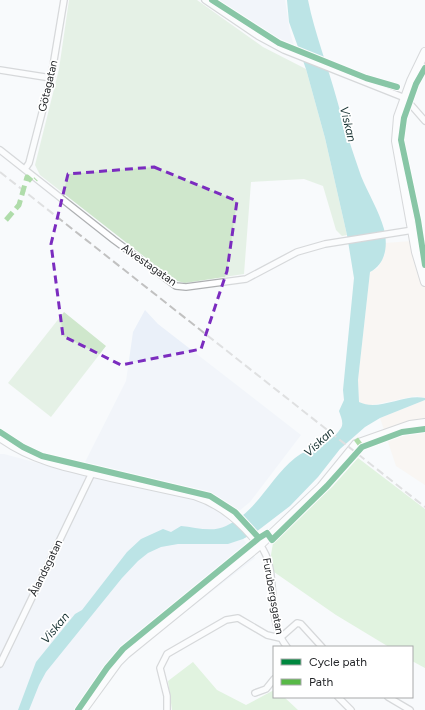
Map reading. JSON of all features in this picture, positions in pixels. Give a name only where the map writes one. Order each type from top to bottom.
[{"type":"street","name":"Götagatan","points":[[25,169],[29,163],[51,78],[64,0]]},
{"type":"street","points":[[205,0],[258,36],[297,56],[405,98],[425,121]]},
{"type":"street","points":[[425,52],[411,81],[398,117],[396,141],[412,230],[425,282]]},
{"type":"street","points":[[0,70],[51,78]]},
{"type":"street","name":"Alvestagatan","points":[[0,150],[114,240],[176,286],[186,288],[246,280],[297,252],[346,241],[412,230]]},
{"type":"street","points":[[83,710],[126,654],[260,545],[321,487],[356,444],[410,424],[425,423]]},
{"type":"street","points":[[0,437],[14,447],[32,456],[92,473],[194,495],[213,502],[233,516],[260,545]]},
{"type":"street","name":"Ålandsgatan","points":[[0,664],[92,473]]},
{"type":"street","name":"Furubergsgatan","points":[[260,545],[266,555],[277,628],[280,638],[285,646]]},
{"type":"street","points":[[167,710],[167,696],[160,668],[167,654],[226,620],[238,618],[267,635],[280,638],[298,623],[301,624],[321,646]]},
{"type":"street","points":[[255,693],[266,689],[273,680]]},
{"type":"street","points":[[339,698],[351,710]]},
{"type":"street","points":[[390,698],[410,710]]},
{"type":"highlighted area","points":[[154,167],[237,201],[227,271],[201,349],[121,365],[63,336],[51,244],[68,174]]},
{"type":"shaded area","points":[[214,0],[285,0],[290,32],[295,49],[262,31]]},
{"type":"shaded area","points":[[425,240],[425,398],[416,396],[367,406],[359,402],[358,380],[370,272],[378,268],[385,254],[385,243]]},
{"type":"shaded area","points":[[145,310],[158,324],[301,435],[250,502],[228,520],[248,545],[255,558],[125,659],[87,710],[0,710],[0,454],[79,474],[126,381],[133,332]]},
{"type":"shaded area","points":[[425,400],[425,485],[396,466],[380,418]]},
{"type":"green space","points":[[69,0],[197,0],[263,47],[306,69],[325,138],[347,235],[342,236],[336,230],[323,186],[304,179],[251,182],[244,274],[185,283],[177,281],[169,276],[40,175],[35,165],[59,69]]},
{"type":"green space","points":[[64,312],[106,346],[51,417],[8,383]]},
{"type":"green space","points":[[358,458],[425,509],[425,668],[413,662],[413,646],[387,646],[336,615],[274,572],[271,555],[273,543],[333,486]]},
{"type":"green space","points":[[193,662],[217,690],[246,705],[273,691],[273,698],[285,698],[298,710],[172,710],[168,681]]},
{"type":"water","points":[[287,0],[308,0],[314,26],[351,147],[361,176],[384,229],[386,248],[383,259],[375,269],[370,272],[358,380],[359,402],[375,405],[417,397],[425,398],[425,400],[380,418],[365,427],[340,449],[318,477],[290,506],[256,532],[243,539],[228,544],[178,544],[161,547],[148,553],[122,578],[46,672],[29,710],[18,710],[36,662],[75,614],[82,610],[127,552],[141,539],[163,529],[171,532],[181,526],[215,529],[226,526],[237,520],[255,504],[286,466],[301,454],[331,439],[342,426],[339,411],[344,400],[343,390],[354,278],[347,235],[325,138],[306,69],[289,22]]},
{"type":"railway","points":[[0,172],[425,507]]},
{"type":"marked path","points":[[6,220],[19,205],[27,177],[33,182],[36,179]]},
{"type":"marked path","points":[[356,439],[362,447]]},
{"type":"cycle path","points":[[212,0],[279,43],[366,78],[397,87]]},
{"type":"cycle path","points":[[425,68],[416,84],[404,118],[401,140],[418,220],[425,265]]},
{"type":"cycle path","points":[[0,432],[23,447],[42,456],[210,496],[235,512],[259,538],[267,533],[272,540],[327,486],[362,447],[402,432],[425,429]]},
{"type":"cycle path","points":[[78,710],[107,668],[123,649],[259,538]]},
{"type":"water label","name":"Viskan","points":[[348,124]]},
{"type":"water label","name":"Viskan","points":[[319,442]]},
{"type":"water label","name":"Viskan","points":[[55,628]]}]
